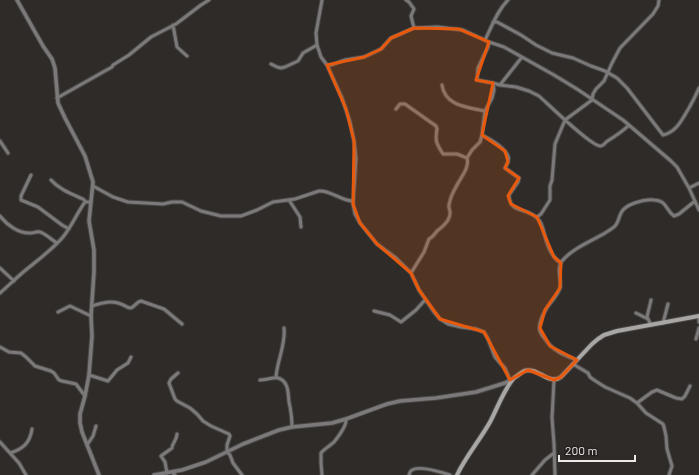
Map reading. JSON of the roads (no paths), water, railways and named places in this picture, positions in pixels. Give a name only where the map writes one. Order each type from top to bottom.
[{"type":"main road","points":[[458,475],[490,423],[507,389],[514,378],[523,372],[532,370],[554,380],[558,380],[592,344],[604,335],[617,331],[699,316]]},
{"type":"street","points":[[18,0],[43,46],[52,59],[55,68],[58,103],[85,156],[93,182],[88,202],[89,221],[94,250],[91,316],[92,336],[89,375],[80,414],[80,423],[82,432],[99,475]]},
{"type":"street","points":[[58,98],[112,67],[151,37],[180,21],[209,0]]},
{"type":"street","points":[[322,0],[316,33],[317,45],[344,104],[350,122],[356,150],[353,200],[355,214],[377,244],[396,258],[411,273],[425,300],[444,322],[484,332],[495,357],[505,368],[510,380]]},
{"type":"street","points":[[406,0],[414,9],[411,16],[414,28]]},
{"type":"street","points":[[485,40],[502,6],[508,0]]},
{"type":"street","points":[[537,218],[550,200],[555,144],[565,120],[592,100],[593,94],[604,81],[620,48],[653,14],[658,6],[659,0]]},
{"type":"street","points":[[494,22],[497,22],[552,53],[574,58],[608,72],[627,88],[663,135],[669,133],[678,126],[699,88]]},
{"type":"street","points":[[173,25],[176,42],[187,56]]},
{"type":"street","points":[[327,65],[364,57],[381,49],[391,38],[414,28],[438,27],[463,30],[504,47],[554,74],[616,116],[671,161],[680,172],[699,210]]},
{"type":"street","points":[[489,42],[478,68],[477,80],[516,87],[539,96],[582,135],[601,146],[628,126]]},
{"type":"street","points":[[271,64],[281,68],[285,67],[298,61],[303,53],[317,45]]},
{"type":"street","points":[[500,85],[522,57]]},
{"type":"street","points":[[411,273],[424,252],[429,239],[446,224],[449,218],[451,212],[449,206],[457,185],[465,171],[468,162],[467,158],[480,142],[485,111],[492,98],[494,90],[493,83]]},
{"type":"street","points":[[442,85],[444,93],[449,100],[462,106],[485,111]]},
{"type":"street","points":[[396,109],[400,104],[405,104],[436,126],[437,131],[435,137],[443,154],[457,154],[467,158]]},
{"type":"street","points":[[482,135],[495,142],[505,151],[508,156],[508,162],[505,168],[519,178],[509,195],[511,204],[516,209],[530,212],[537,218],[542,225],[547,242],[554,257],[561,263]]},
{"type":"street","points":[[0,141],[8,153]]},
{"type":"street","points":[[31,175],[21,196],[21,200],[38,207],[69,229]]},
{"type":"street","points":[[51,180],[61,188],[88,202]]},
{"type":"street","points":[[689,188],[699,183]]},
{"type":"street","points":[[93,186],[113,197],[128,202],[163,204],[182,202],[201,211],[221,216],[241,216],[273,202],[289,200],[322,190],[348,201],[353,200]]},
{"type":"street","points":[[289,200],[300,218],[301,227]]},
{"type":"street","points":[[577,360],[554,350],[540,332],[541,322],[545,310],[560,288],[561,263],[575,249],[616,226],[622,211],[627,206],[647,200],[659,201],[666,205],[674,216],[677,216],[694,201]]},
{"type":"street","points":[[0,293],[37,262],[64,236],[83,204],[88,202]]},
{"type":"street","points":[[0,216],[13,228],[31,233],[42,233],[57,243]]},
{"type":"street","points":[[0,268],[14,281]]},
{"type":"street","points":[[374,311],[390,315],[401,322],[416,310],[425,300]]},
{"type":"street","points":[[651,300],[647,315],[652,325]]},
{"type":"street","points":[[92,306],[114,302],[132,308],[136,302],[141,301],[164,310],[182,324]]},
{"type":"street","points":[[663,323],[668,304]]},
{"type":"street","points":[[58,312],[68,306],[72,306],[91,316]]},
{"type":"street","points":[[636,313],[648,319]]},
{"type":"street","points":[[699,316],[699,322]]},
{"type":"street","points":[[276,378],[277,367],[285,335],[284,328]]},
{"type":"street","points":[[696,339],[699,328]]},
{"type":"street","points":[[0,347],[9,352],[21,353],[35,366],[54,373],[62,382],[76,384],[85,396]]},
{"type":"street","points":[[89,375],[108,381],[117,370],[128,363],[131,358]]},
{"type":"street","points":[[573,364],[588,373],[590,378],[605,387],[630,398],[646,413],[661,423],[664,428],[667,449],[672,466],[669,475]]},
{"type":"street","points":[[178,373],[169,383],[175,399],[194,411],[203,421],[229,434],[230,436],[227,445],[227,452],[230,455],[232,463],[242,475]]},
{"type":"street","points":[[260,380],[276,378],[283,381],[288,389],[292,415],[292,427]]},
{"type":"street","points":[[154,475],[167,473],[174,474],[206,462],[269,434],[292,427],[332,423],[400,401],[436,398],[476,392],[505,384],[514,378]]},
{"type":"street","points":[[554,380],[552,418],[555,475]]},
{"type":"street","points":[[637,403],[657,390],[682,399],[690,386]]},
{"type":"street","points":[[322,475],[321,453],[336,439],[345,426],[346,419]]},
{"type":"street","points":[[87,445],[93,436],[96,426]]},
{"type":"street","points":[[10,453],[24,446],[29,440],[32,429]]},
{"type":"street","points":[[167,473],[162,456],[172,448],[177,434]]},
{"type":"street","points":[[0,442],[19,463],[26,475]]},
{"type":"street","points":[[532,475],[545,460],[554,453]]},
{"type":"street","points":[[409,475],[411,471],[415,469],[431,469],[450,475]]}]
